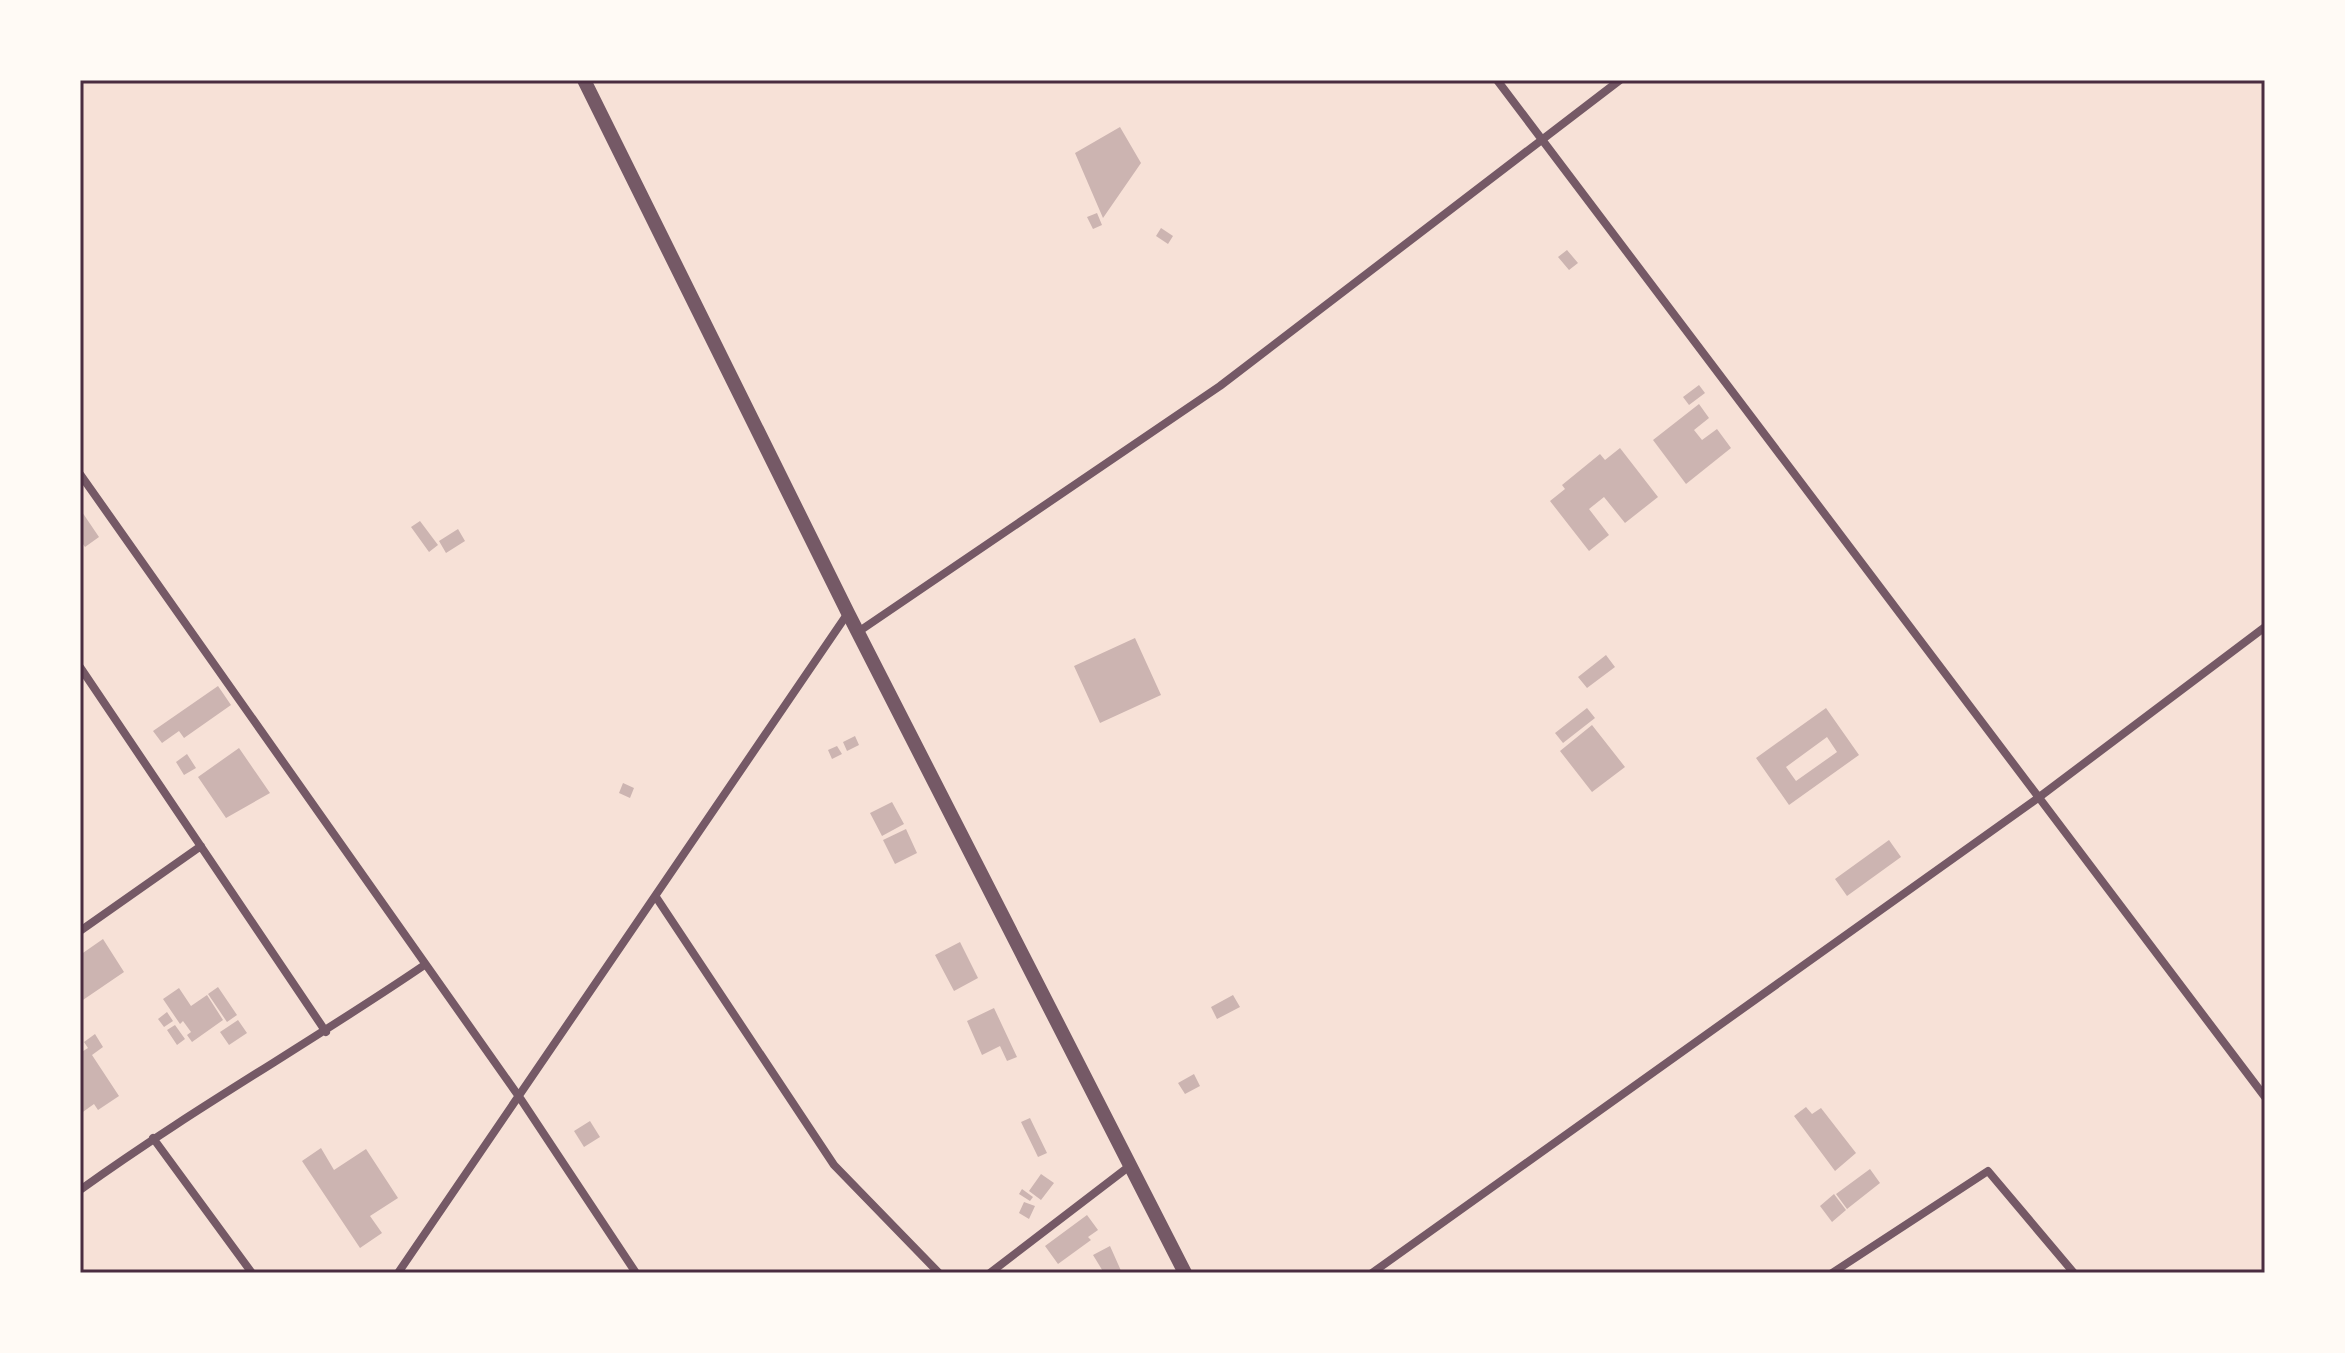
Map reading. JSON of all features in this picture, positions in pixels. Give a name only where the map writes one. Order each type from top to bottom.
[{"type":"street","points":[[584,80],[848,613],[1185,1273]]},
{"type":"street","points":[[1497,80],[2265,1097]]},
{"type":"street","points":[[858,632],[1220,386],[1620,80]]},
{"type":"street","points":[[80,474],[423,966],[520,1098],[636,1273]]},
{"type":"street","points":[[398,1273],[848,613]]},
{"type":"street","points":[[1372,1273],[2038,798],[2265,627]]},
{"type":"street","points":[[80,667],[326,1032]]},
{"type":"street","points":[[80,931],[201,846]]},
{"type":"street","points":[[656,897],[834,1165],[939,1273]]},
{"type":"street","points":[[80,1190],[153,1138],[326,1032],[423,966]]},
{"type":"street","points":[[153,1138],[252,1273]]},
{"type":"street","points":[[990,1273],[1131,1165]]},
{"type":"street","points":[[1832,1273],[1988,1171],[2074,1273]]},
{"type":"building","points":[[1120,127],[1141,163],[1103,218],[1075,153]]},
{"type":"building","points":[[1097,213],[1102,225],[1093,229],[1087,217]]},
{"type":"building","points":[[1161,228],[1173,236],[1168,244],[1156,236]]},
{"type":"building","points":[[1567,250],[1578,263],[1569,270],[1558,257]]},
{"type":"building","points":[[1699,385],[1705,393],[1689,405],[1683,397]]},
{"type":"building","points":[[1699,404],[1709,418],[1694,430],[1702,440],[1717,429],[1731,448],[1686,484],[1653,440]]},
{"type":"building","points":[[1620,448],[1658,497],[1625,523],[1604,497],[1589,509],[1609,535],[1589,551],[1550,501],[1565,489],[1562,485],[1600,454],[1605,460]]},
{"type":"building","points":[[80,509],[99,537],[85,547],[80,540]]},
{"type":"building","points":[[420,521],[438,545],[429,552],[411,527]]},
{"type":"building","points":[[458,529],[465,541],[446,553],[439,541]]},
{"type":"building","points":[[1135,638],[1161,695],[1100,723],[1074,666]]},
{"type":"building","points":[[1606,655],[1615,667],[1587,688],[1578,677]]},
{"type":"building","points":[[218,686],[231,705],[184,738],[179,731],[162,743],[153,731]]},
{"type":"building","points":[[1587,708],[1595,718],[1563,743],[1555,733]]},
{"type":"building","points":[[1826,708],[1859,755],[1789,805],[1756,758]],"holes":[[[1827,737],[1837,752],[1796,781],[1786,767]]]},
{"type":"building","points":[[1592,725],[1625,767],[1592,792],[1560,751]]},
{"type":"building","points":[[855,736],[859,745],[847,751],[843,742]]},
{"type":"building","points":[[837,746],[842,754],[832,759],[828,750]]},
{"type":"building","points":[[239,748],[270,793],[226,818],[198,777]]},
{"type":"building","points":[[187,754],[196,768],[184,775],[176,762]]},
{"type":"building","points":[[623,783],[634,788],[630,798],[619,793]]},
{"type":"building","points":[[892,802],[904,824],[882,836],[870,813]]},
{"type":"building","points":[[906,829],[917,853],[895,864],[883,840]]},
{"type":"building","points":[[1889,840],[1901,857],[1847,896],[1835,879]]},
{"type":"building","points":[[103,939],[124,972],[80,1002],[80,955]]},
{"type":"building","points":[[960,942],[978,978],[954,991],[935,955]]},
{"type":"building","points":[[218,987],[237,1015],[227,1022],[208,994]]},
{"type":"building","points":[[179,988],[191,1006],[207,995],[223,1020],[192,1042],[187,1035],[191,1032],[183,1021],[180,1024],[163,999]]},
{"type":"building","points":[[1233,995],[1240,1007],[1217,1019],[1211,1007]]},
{"type":"building","points":[[994,1008],[1017,1057],[1007,1061],[1000,1046],[982,1055],[967,1021]]},
{"type":"building","points":[[167,1012],[173,1021],[164,1027],[158,1019]]},
{"type":"building","points":[[238,1020],[247,1033],[229,1045],[220,1032]]},
{"type":"building","points":[[175,1025],[185,1039],[177,1045],[167,1030]]},
{"type":"building","points":[[95,1034],[103,1047],[92,1055],[119,1096],[98,1110],[94,1104],[80,1114],[80,1053],[88,1048],[84,1042]]},
{"type":"building","points":[[1194,1074],[1200,1086],[1185,1094],[1178,1083]]},
{"type":"building","points":[[1806,1107],[1812,1114],[1821,1108],[1856,1153],[1835,1171],[1794,1116]]},
{"type":"building","points":[[1030,1118],[1047,1153],[1038,1157],[1021,1122]]},
{"type":"building","points":[[590,1121],[600,1137],[584,1147],[574,1131]]},
{"type":"building","points":[[321,1148],[334,1170],[366,1149],[398,1198],[370,1216],[382,1233],[360,1248],[302,1161]]},
{"type":"building","points":[[1870,1169],[1880,1183],[1847,1209],[1836,1194]]},
{"type":"building","points":[[1041,1174],[1054,1183],[1041,1200],[1029,1191]]},
{"type":"building","points":[[1022,1189],[1033,1197],[1030,1201],[1019,1194]]},
{"type":"building","points":[[1834,1194],[1846,1210],[1832,1222],[1820,1206]]},
{"type":"building","points":[[1024,1202],[1035,1206],[1029,1219],[1019,1213]]},
{"type":"building","points":[[1087,1215],[1098,1230],[1088,1237],[1091,1240],[1058,1264],[1045,1246]]},
{"type":"building","points":[[1110,1246],[1122,1273],[1104,1273],[1093,1255]]}]
